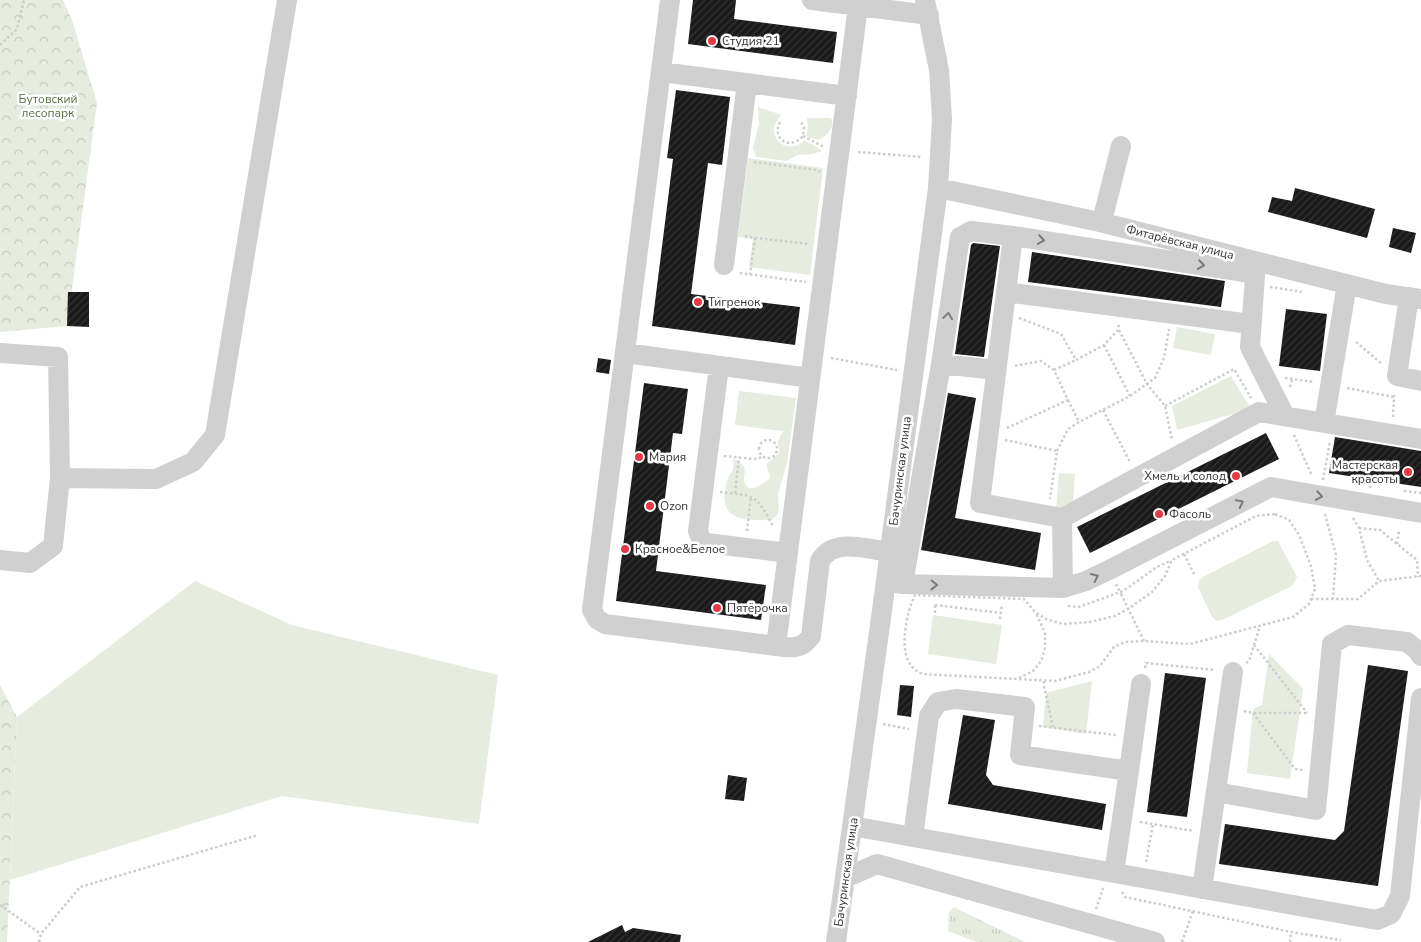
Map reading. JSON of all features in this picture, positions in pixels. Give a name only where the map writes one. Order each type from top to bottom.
[{"type":"street","points":[[60,478],[156,479],[193,462],[215,435],[286,0]]},
{"type":"street","points":[[670,0],[592,610],[594,616],[605,624],[776,646],[799,647],[811,636],[820,562],[826,554],[841,546],[889,552]]},
{"type":"street","points":[[812,0],[858,6],[927,8]]},
{"type":"street","points":[[776,646],[858,6]]},
{"type":"street","name":"Бачуринская улица","points":[[836,942],[852,826],[894,583],[889,552],[938,188],[941,98],[936,47],[927,8]]},
{"type":"street","points":[[661,72],[846,96]]},
{"type":"street","points":[[724,265],[748,83]]},
{"type":"street","points":[[1100,222],[1122,146]]},
{"type":"street","name":"Фитарёвская улица","points":[[938,188],[1100,222],[1386,294],[1415,298]]},
{"type":"street","points":[[1256,262],[1244,272],[1013,236],[971,231],[960,237],[941,364],[894,583],[1063,588],[1086,581],[1109,570],[1271,488],[1421,513]]},
{"type":"street","points":[[1013,236],[980,503],[1055,517],[1175,457],[1259,412],[1421,439]]},
{"type":"street","points":[[1256,262],[1250,347],[1286,416]]},
{"type":"street","points":[[1328,423],[1338,337],[1347,284]]},
{"type":"street","points":[[1006,292],[1251,324]]},
{"type":"street","points":[[1415,298],[1392,372],[1421,381]]},
{"type":"street","points":[[0,353],[58,357],[60,478],[54,546],[30,563],[0,560]]},
{"type":"street","points":[[625,354],[810,378]]},
{"type":"street","points":[[941,364],[996,370]]},
{"type":"street","points":[[719,366],[698,531],[701,539],[707,543],[788,553]]},
{"type":"street","points":[[1055,517],[1063,588]]},
{"type":"street","points":[[1216,792],[1316,810],[1319,772],[1316,713],[1332,644],[1348,635],[1407,642],[1421,656]]},
{"type":"street","points":[[1202,889],[1233,672]]},
{"type":"street","points":[[1121,878],[1122,819],[1141,684]]},
{"type":"street","points":[[852,826],[1121,878],[1202,889],[1377,920],[1391,914],[1400,896],[1421,698]]},
{"type":"street","points":[[913,837],[929,716],[938,702],[956,700],[1025,707],[1020,755],[1129,771]]},
{"type":"street","points":[[845,878],[877,864],[1155,942]]},
{"type":"path","points":[[0,45],[17,29],[24,0]]},
{"type":"path","points":[[780,122],[777,131],[778,136],[790,144],[795,143],[803,136],[804,126],[801,122]]},
{"type":"path","points":[[840,150],[928,158]]},
{"type":"path","points":[[750,164],[754,162],[817,170],[820,174]]},
{"type":"path","points":[[741,234],[755,238],[808,244],[812,241]]},
{"type":"path","points":[[750,275],[755,238]]},
{"type":"path","points":[[724,265],[735,272],[750,275],[822,284]]},
{"type":"path","points":[[1119,306],[1118,330],[1147,384],[1165,406],[1175,457]]},
{"type":"path","points":[[1003,312],[1061,334],[1076,360]]},
{"type":"path","points":[[1055,517],[1058,451],[1068,429],[1130,396],[1154,378],[1164,358],[1172,313]]},
{"type":"path","points":[[1054,370],[1104,345],[1118,330]]},
{"type":"path","points":[[1338,337],[1352,339],[1392,372],[1391,434]]},
{"type":"path","points":[[1104,345],[1130,396]]},
{"type":"path","points":[[813,355],[903,371]]},
{"type":"path","points":[[996,370],[1041,362],[1054,370],[1080,422]]},
{"type":"path","points":[[1165,406],[1234,369],[1259,412]]},
{"type":"path","points":[[988,436],[1068,400]]},
{"type":"path","points":[[1103,410],[1138,476]]},
{"type":"path","points":[[1286,416],[1320,496],[1336,556],[1333,599]]},
{"type":"path","points":[[1320,496],[1328,423]]},
{"type":"path","points":[[988,436],[1058,451]]},
{"type":"path","points":[[708,453],[739,458],[771,458],[776,454],[777,448],[769,440],[761,444],[759,449],[763,457]]},
{"type":"path","points":[[734,494],[739,458]]},
{"type":"path","points":[[703,490],[751,496],[763,508],[775,529]]},
{"type":"path","points":[[1401,490],[1421,493]]},
{"type":"path","points":[[744,548],[751,496]]},
{"type":"path","points":[[1017,679],[1033,671],[1041,661],[1045,648],[1044,633],[1035,612],[1024,599],[915,595],[910,604],[904,643],[908,662],[914,670],[922,674],[1054,681],[1089,672],[1100,666],[1114,648],[1125,642],[1144,641],[1190,644],[1293,617],[1309,604],[1315,589],[1311,566],[1300,536],[1289,520],[1275,514],[1256,516],[1172,560],[1165,576],[1152,592],[1115,616],[1090,622],[1063,624],[1046,619],[1035,612]]},
{"type":"path","points":[[1311,599],[1358,598],[1380,581],[1420,576],[1417,560],[1380,530],[1359,528],[1367,560],[1380,581]]},
{"type":"path","points":[[1397,544],[1399,530]]},
{"type":"path","points":[[1184,554],[1195,576]]},
{"type":"path","points":[[1116,584],[1144,641]]},
{"type":"path","points":[[1000,620],[1002,597]]},
{"type":"path","points":[[935,605],[1001,613]]},
{"type":"path","points":[[1141,684],[1146,663],[1233,672],[1249,661],[1260,626]]},
{"type":"path","points":[[1254,645],[1316,713]]},
{"type":"path","points":[[1044,681],[1053,727]]},
{"type":"path","points":[[1316,713],[1253,713],[1295,769],[1319,772]]},
{"type":"path","points":[[879,724],[927,732]]},
{"type":"path","points":[[1023,724],[1134,738]]},
{"type":"path","points":[[1122,819],[1210,833]]},
{"type":"path","points":[[1090,923],[1121,878],[1153,824]]},
{"type":"path","points":[[39,942],[41,934],[80,887],[258,835]]},
{"type":"path","points":[[1121,878],[1119,887],[1125,897],[1291,932],[1341,940]]},
{"type":"path","points":[[0,905],[41,934]]},
{"type":"path","points":[[1182,942],[1192,911]]},
{"type":"path","points":[[1290,942],[1291,932]]},
{"type":"green space","name":"Бутовский лесопарк","points":[[0,0],[63,0],[72,20],[97,103],[67,326],[0,332]]},
{"type":"green space","points":[[758,107],[782,115],[776,122],[774,129],[778,141],[783,145],[789,147],[804,141],[822,151],[797,155],[787,161],[756,157],[753,147],[759,124]]},
{"type":"green space","points":[[807,118],[831,118],[831,128],[824,137],[818,140],[806,136]]},
{"type":"green space","points":[[748,158],[823,168],[810,275],[749,267],[753,239],[738,237]]},
{"type":"green space","points":[[1177,327],[1215,334],[1211,355],[1173,348]]},
{"type":"green space","points":[[1231,376],[1251,409],[1177,430],[1172,406]]},
{"type":"green space","points":[[739,391],[796,398],[787,463],[778,493],[779,511],[772,520],[740,518],[728,510],[725,502],[725,492],[728,478],[733,468],[733,459],[740,462],[745,468],[744,480],[748,488],[760,485],[770,478],[767,464],[779,453],[778,441],[783,431],[735,425]]},
{"type":"green space","points":[[1059,473],[1075,474],[1073,501],[1056,509]]},
{"type":"green space","points":[[1273,541],[1278,541],[1297,577],[1292,586],[1217,621],[1212,617],[1198,587],[1199,581],[1203,577]]},
{"type":"green space","points":[[195,581],[292,625],[498,675],[479,824],[282,796],[10,880],[17,717]]},
{"type":"green space","points":[[933,615],[1002,625],[996,664],[928,654]]},
{"type":"green space","points":[[1269,654],[1303,689],[1290,779],[1247,773],[1253,709],[1262,705]]},
{"type":"green space","points":[[1092,681],[1086,734],[1043,727],[1046,693]]},
{"type":"green space","points":[[0,685],[17,717],[7,942],[0,942]]},
{"type":"green space","points":[[954,907],[1025,942],[976,942],[948,931],[949,912]]},
{"type":"building","points":[[693,0],[736,0],[734,19],[837,32],[833,63],[688,44]]},
{"type":"building","points":[[676,90],[730,97],[722,165],[708,163],[691,294],[800,307],[795,345],[652,326],[673,159],[667,158]]},
{"type":"building","points":[[1295,188],[1375,209],[1367,238],[1268,212],[1272,197],[1292,201]]},
{"type":"building","points":[[1393,228],[1416,233],[1411,253],[1389,247]]},
{"type":"building","points":[[973,243],[1000,246],[984,357],[955,354],[971,245]]},
{"type":"building","points":[[1032,252],[1225,281],[1221,307],[1028,282]]},
{"type":"building","points":[[68,292],[89,292],[89,327],[67,326]]},
{"type":"building","points":[[1286,309],[1327,314],[1320,371],[1279,366]]},
{"type":"building","points":[[598,358],[611,360],[609,374],[596,372]]},
{"type":"building","points":[[644,383],[688,389],[682,434],[673,433],[656,571],[766,585],[761,620],[616,601]]},
{"type":"building","points":[[948,393],[976,398],[955,518],[1041,533],[1035,570],[921,550]]},
{"type":"building","points":[[1266,433],[1279,459],[1090,553],[1077,527]]},
{"type":"building","points":[[1335,437],[1421,451],[1421,487],[1329,473]]},
{"type":"building","points":[[1368,665],[1408,671],[1378,886],[1219,864],[1225,824],[1335,840],[1344,831]]},
{"type":"building","points":[[1165,673],[1206,678],[1187,817],[1147,812]]},
{"type":"building","points":[[900,685],[914,686],[911,717],[897,715]]},
{"type":"building","points":[[963,715],[995,720],[986,775],[993,785],[1106,804],[1102,830],[948,804]]},
{"type":"building","points":[[728,775],[747,778],[744,801],[725,799]]},
{"type":"building","points":[[622,925],[625,932],[633,928],[681,935],[680,942],[588,942]]},
{"type":"place","name":"Студия 21","points":[[712,41]]},
{"type":"place","name":"Тигренок","points":[[698,302]]},
{"type":"place","name":"Мария","points":[[639,457]]},
{"type":"place","name":"Мастерская красоты","points":[[1408,472]]},
{"type":"place","name":"Хмель и солод","points":[[1236,476]]},
{"type":"place","name":"Ozon","points":[[650,506]]},
{"type":"place","name":"Фасоль","points":[[1159,514]]},
{"type":"place","name":"Красное&Белое","points":[[625,549]]},
{"type":"place","name":"Пятёрочка","points":[[717,608]]}]
